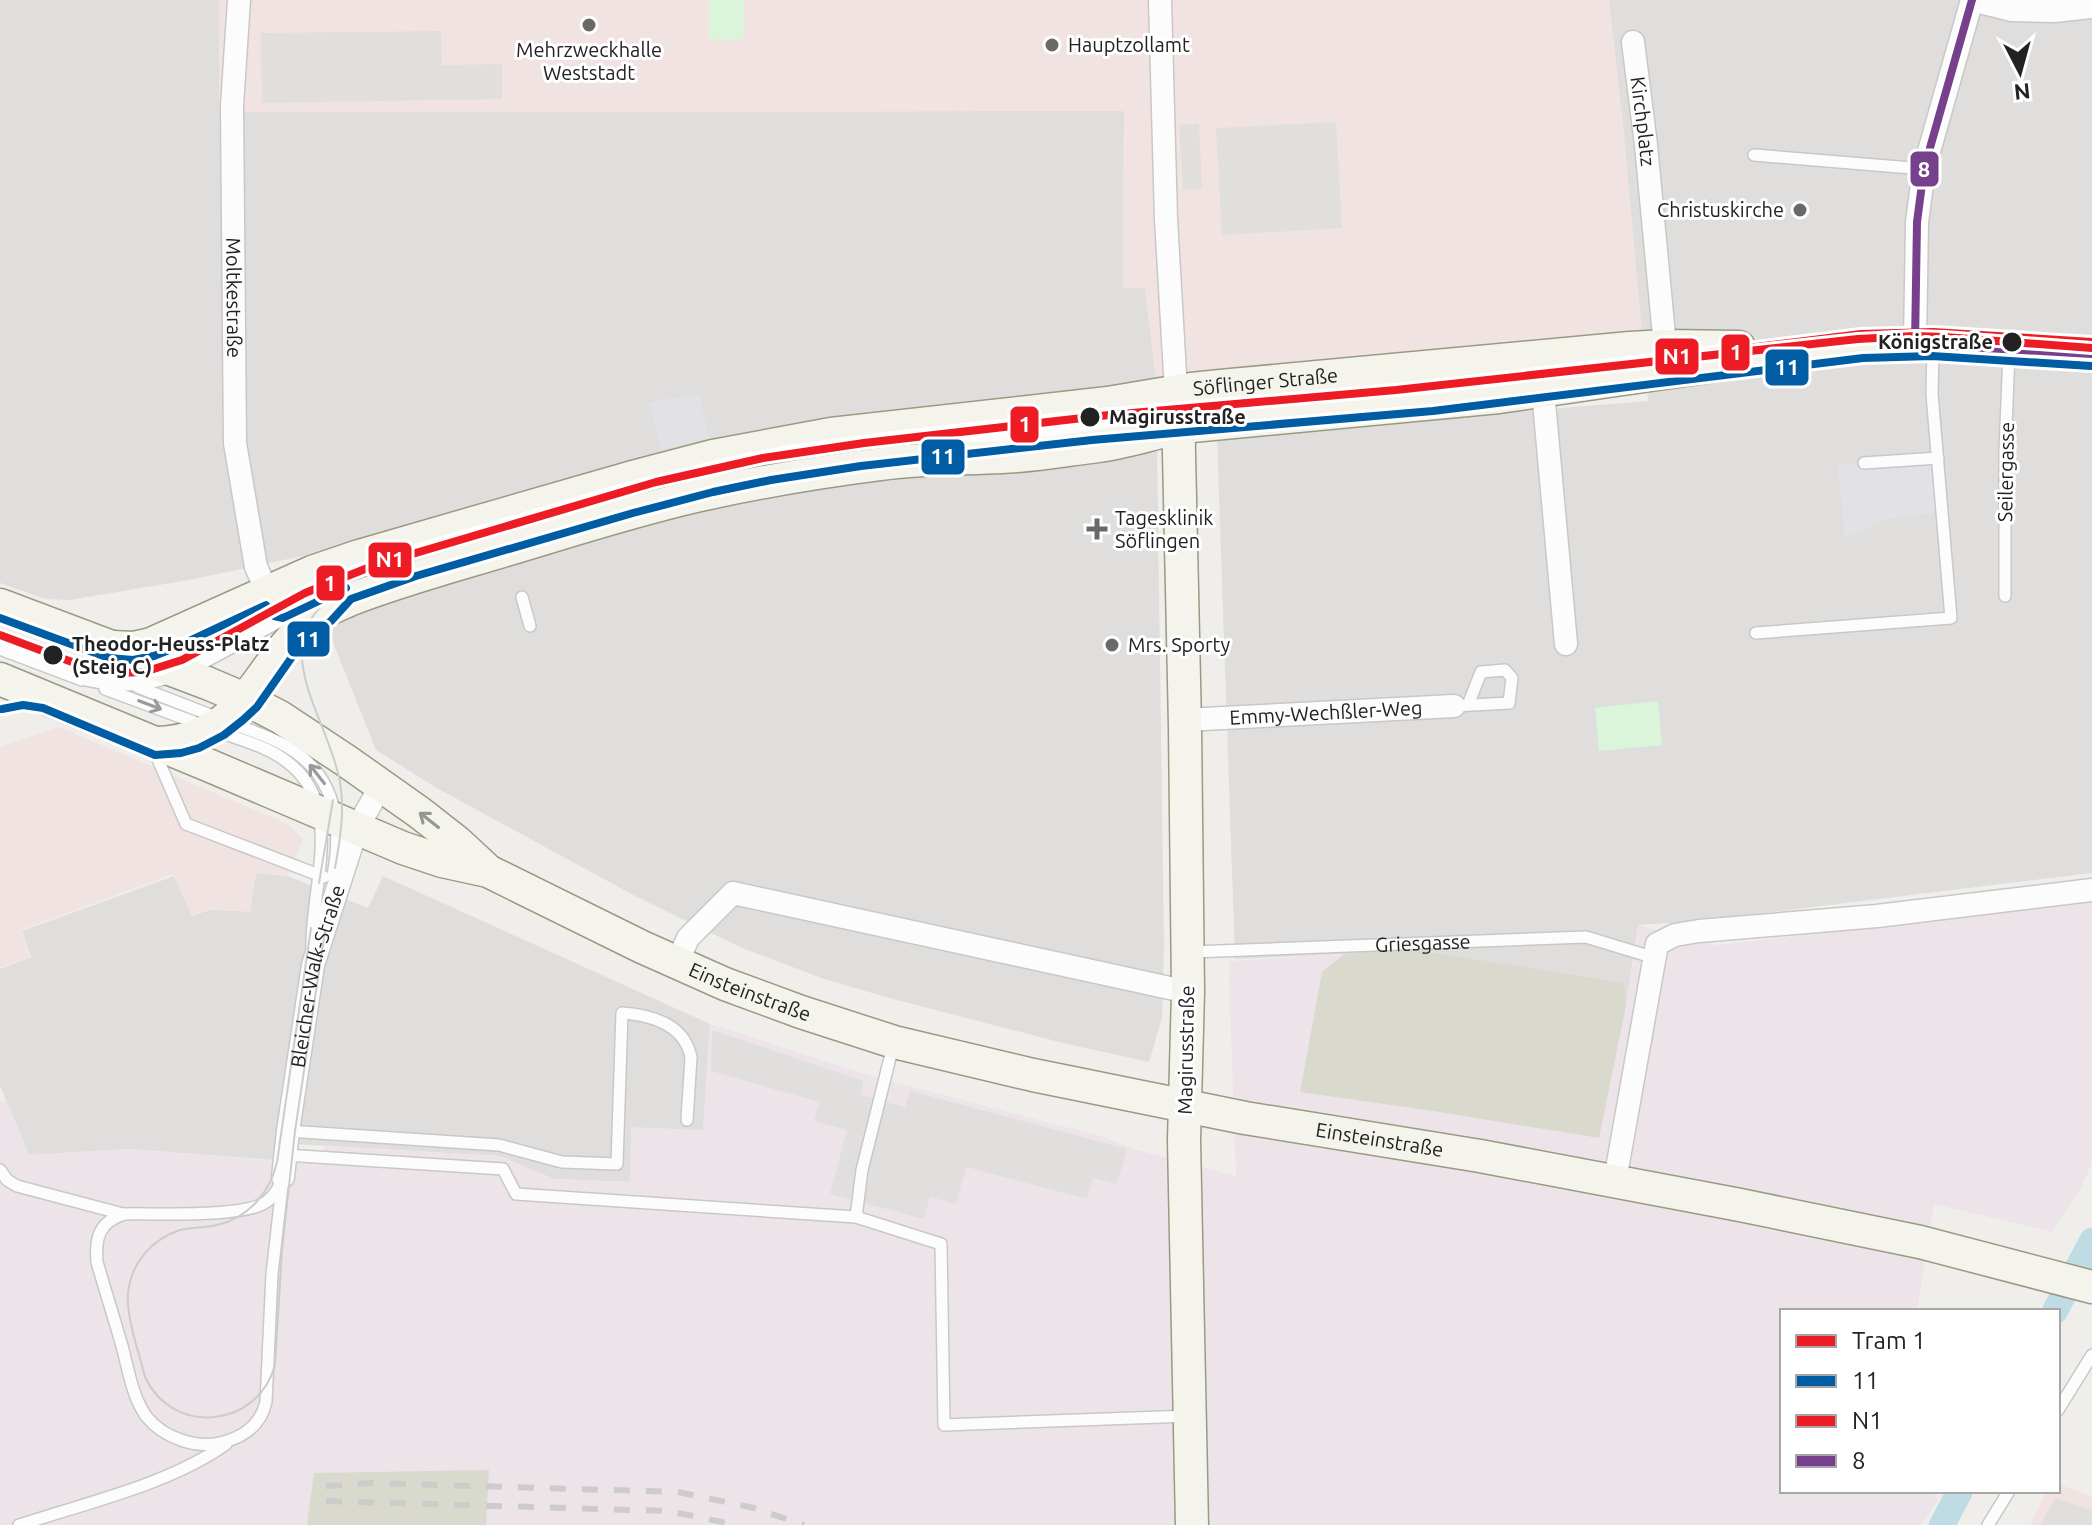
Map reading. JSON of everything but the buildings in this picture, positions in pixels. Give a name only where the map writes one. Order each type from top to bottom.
[{"type":"street","name":"Moltkestraße","points":[[239,0],[232,106],[235,443],[256,567],[280,615]]},
{"type":"street","name":"Magirusstraße","points":[[1160,0],[1166,219],[1178,412],[1188,992],[1185,1105],[1192,1525]]},
{"type":"street","points":[[1924,344],[1917,222],[1924,169],[1972,0],[2012,10],[2054,11],[2092,7]]},
{"type":"street","name":"Kirchplatz","points":[[1633,42],[1665,346]]},
{"type":"street","name":"Söflinger Straße","points":[[113,647],[133,648],[280,615],[308,622],[333,600],[509,554],[659,505],[770,481],[901,461],[1002,457],[1126,442],[1178,412],[1470,363],[1665,346],[1829,349],[1924,344],[2092,354]]},
{"type":"street","name":"Söflinger Straße","points":[[228,716],[280,615],[312,572],[713,456],[831,434],[1108,403],[1178,412],[1439,404],[1829,349]]},
{"type":"street","points":[[1543,391],[1566,644]]},
{"type":"street","name":"Einsteinstraße","points":[[0,605],[174,670],[228,716],[306,733],[428,819],[488,871]]},
{"type":"street","name":"Einsteinstraße","points":[[0,679],[403,848],[488,871],[677,963],[777,1004],[894,1042],[1033,1075],[1245,1118],[1615,1180],[1920,1242],[2092,1287]]},
{"type":"street","points":[[0,697],[23,693],[46,696]]},
{"type":"street","name":"Emmy-Wechßler-Weg","points":[[1184,720],[1461,705]]},
{"type":"street","points":[[153,742],[179,741],[196,736],[228,716]]},
{"type":"street","name":"Bleicher-Walk-Straße","points":[[284,1166],[313,965],[325,931],[337,819],[381,786]]},
{"type":"street","points":[[1615,1180],[1657,944],[1687,933],[1877,916],[2092,890]]},
{"type":"street","name":"Einsteinstraße","points":[[677,963],[688,938],[733,893],[1188,992]]},
{"type":"lane","points":[[1754,155],[1924,169]]},
{"type":"lane","points":[[1756,633],[1951,618],[1932,394],[1924,344]]},
{"type":"lane","points":[[333,600],[412,565],[630,501],[740,474],[859,454],[1178,412],[1777,347]]},
{"type":"lane","name":"Seilergasse","points":[[2005,596],[2009,349]]},
{"type":"lane","points":[[1178,412],[1432,399],[1748,361]]},
{"type":"lane","points":[[1864,463],[1938,458]]},
{"type":"lane","points":[[522,597],[530,626]]},
{"type":"lane","points":[[77,678],[111,685],[134,686],[155,682],[280,615]]},
{"type":"lane","points":[[88,668],[126,674],[174,670],[193,655],[280,615]]},
{"type":"lane","points":[[0,635],[134,686],[228,716],[266,750],[287,761],[305,779],[314,795],[337,819],[321,832],[330,880],[311,928],[313,965]]},
{"type":"lane","points":[[0,649],[77,678],[228,716]]},
{"type":"lane","points":[[153,742],[186,824],[330,880]]},
{"type":"lane","name":"Griesgasse","points":[[1187,952],[1586,937],[1655,958]]},
{"type":"lane","points":[[288,1131],[499,1145],[562,1162],[617,1164],[622,1013],[660,1020],[683,1037],[691,1057],[687,1120]]},
{"type":"lane","points":[[856,1217],[862,1170],[894,1042]]},
{"type":"lane","points":[[284,1166],[503,1169],[516,1194],[856,1217],[941,1244],[944,1425],[1190,1416]]},
{"type":"lane","points":[[284,1166],[272,1274],[266,1402],[260,1419],[244,1434],[223,1443],[201,1445],[175,1438],[152,1422],[140,1403],[97,1262],[96,1241],[100,1231],[114,1217],[124,1214],[248,1210],[267,1202],[274,1195],[284,1166]]},
{"type":"lane","points":[[0,1170],[7,1180],[17,1186],[124,1214]]},
{"type":"lane","points":[[2060,1407],[2092,1355]]},
{"type":"lane","points":[[19,1525],[183,1470],[233,1439]]},
{"type":"lane","points":[[1988,1525],[2008,1493]]},
{"type":"shaded area","points":[[0,0],[219,0],[220,112],[1124,111],[1123,287],[1145,287],[1156,379],[1164,947],[1162,1018],[1149,1062],[893,999],[824,979],[742,948],[635,896],[435,787],[376,750],[328,630],[349,616],[327,551],[189,580],[70,600],[45,599],[0,583]]},
{"type":"shaded area","points":[[219,0],[1609,0],[1642,337],[1156,379],[1145,288],[1123,288],[1124,111],[219,112]]},
{"type":"shaded area","points":[[1609,0],[2092,0],[2092,873],[1698,921],[1638,925],[1626,1006],[1397,947],[1344,954],[1235,959],[1217,436],[1648,401]]},
{"type":"shaded area","points":[[441,31],[442,65],[502,64],[502,99],[262,103],[261,33]]},
{"type":"shaded area","points":[[1336,122],[1342,228],[1222,235],[1216,128]]},
{"type":"shaded area","points":[[1199,124],[1202,189],[1183,190],[1179,125]]},
{"type":"shaded area","points":[[699,394],[709,438],[662,450],[648,402]]},
{"type":"shaded area","points":[[1938,458],[1942,512],[1886,519],[1845,538],[1838,465]]},
{"type":"shaded area","points":[[1430,679],[1431,703],[1240,713],[1238,689]]},
{"type":"shaded area","points":[[59,727],[288,824],[303,839],[288,875],[256,873],[250,912],[209,909],[192,916],[173,874],[21,930],[30,956],[0,968],[0,747]]},
{"type":"shaded area","points":[[256,873],[287,876],[368,908],[383,876],[710,1024],[703,1130],[631,1182],[554,1179],[500,1156],[277,1143],[274,1160],[129,1149],[29,1155],[0,1086],[0,969],[31,957],[22,931],[174,876],[192,916],[209,910],[250,911]]},
{"type":"shaded area","points":[[2092,902],[2092,1163],[2081,1188],[2052,1232],[1934,1204],[1917,1309],[1780,1309],[1780,1493],[1935,1493],[1938,1501],[1921,1525],[0,1525],[0,1102],[6,1100],[29,1155],[128,1149],[321,1165],[324,1146],[500,1156],[554,1179],[630,1182],[631,1127],[703,1130],[710,1024],[868,1075],[1104,1137],[1134,1149],[1236,1176],[1230,961],[1344,954],[1397,947],[1626,1006],[1638,925],[1716,945]]},
{"type":"shaded area","points":[[1397,947],[1624,983],[1626,1006],[1599,1138],[1300,1092],[1322,972],[1344,954]]},
{"type":"shaded area","points":[[712,1030],[863,1081],[861,1095],[905,1107],[910,1091],[1127,1149],[1117,1184],[1093,1178],[1087,1199],[966,1167],[956,1204],[930,1197],[924,1219],[830,1194],[847,1130],[814,1121],[819,1102],[711,1071]]},
{"type":"shaded area","points":[[489,1470],[486,1525],[307,1525],[314,1473]]},
{"type":"shaded area","points":[[2060,1485],[2092,1496],[2092,1525],[2030,1525],[2046,1493],[2060,1493]]},
{"type":"shaded area","points":[[2055,1498],[2092,1510],[2092,1525],[2040,1525]]},
{"type":"green space","points":[[709,0],[744,0],[743,40],[709,39]]},
{"type":"green space","points":[[1658,701],[1662,745],[1599,751],[1595,708]]},
{"type":"waterway","points":[[2056,1309],[2092,1241]]},
{"type":"waterway","points":[[1942,1525],[1959,1493]]},
{"type":"tram line","name":"1","points":[[0,635],[88,668],[117,673],[144,672],[182,660],[305,593],[375,565],[656,482],[763,458],[864,443],[1109,415],[1396,390],[1858,339],[1944,337],[2092,348]]},
{"type":"tram line","points":[[335,868],[342,815],[340,782],[305,679],[302,654],[305,630],[319,609],[344,589]]},
{"type":"tram line","points":[[319,883],[333,800]]},
{"type":"tram line","points":[[311,928],[277,1162],[269,1184],[256,1202],[238,1217],[217,1225],[180,1230],[160,1239],[138,1262],[130,1282],[129,1313],[145,1377],[158,1396],[175,1409],[194,1416],[214,1417],[234,1412],[251,1402],[266,1386],[275,1365],[282,1250],[295,1131],[325,931]]},
{"type":"railway","points":[[326,1486],[371,1483],[678,1492],[754,1508],[804,1525]]},
{"type":"railway","points":[[326,1501],[668,1511],[737,1525]]},
{"type":"transit line","name":"8","points":[[1915,344],[1917,222],[1924,169],[1972,0]]},
{"type":"transit line","name":"N1","points":[[4,638],[97,670],[118,673],[162,668],[187,658],[316,587],[409,553],[627,489],[796,451],[1090,416],[1431,387],[1861,334],[1933,332],[2092,342]]},
{"type":"transit line","name":"8","points":[[1915,344],[2092,354]]},
{"type":"transit line","name":"11","points":[[2,709],[23,705],[43,708],[155,755],[199,748],[224,735],[257,707],[292,657],[351,599],[416,576],[633,513],[771,480],[861,466],[1092,440],[1433,411],[1863,358],[1932,356],[2091,366]]},
{"type":"transit line","name":"11","points":[[0,618],[109,658],[133,660],[174,648],[266,605],[274,616],[283,618],[346,588]]},
{"type":"place","name":"Mehrzweckhalle Weststadt","points":[[589,25]]},
{"type":"place","name":"Hauptzollamt","points":[[1052,45]]},
{"type":"place","name":"Christuskirche","points":[[1800,210]]},
{"type":"place","name":"Königstraße","points":[[2012,342]]},
{"type":"place","name":"Magirusstraße","points":[[1090,417]]},
{"type":"place","name":"Tagesklinik Söflingen","points":[[1097,529]]},
{"type":"place","name":"Mrs. Sporty","points":[[1112,645]]},
{"type":"place","name":"Theodor-Heuss-Platz (Steig C)","points":[[53,655]]}]
